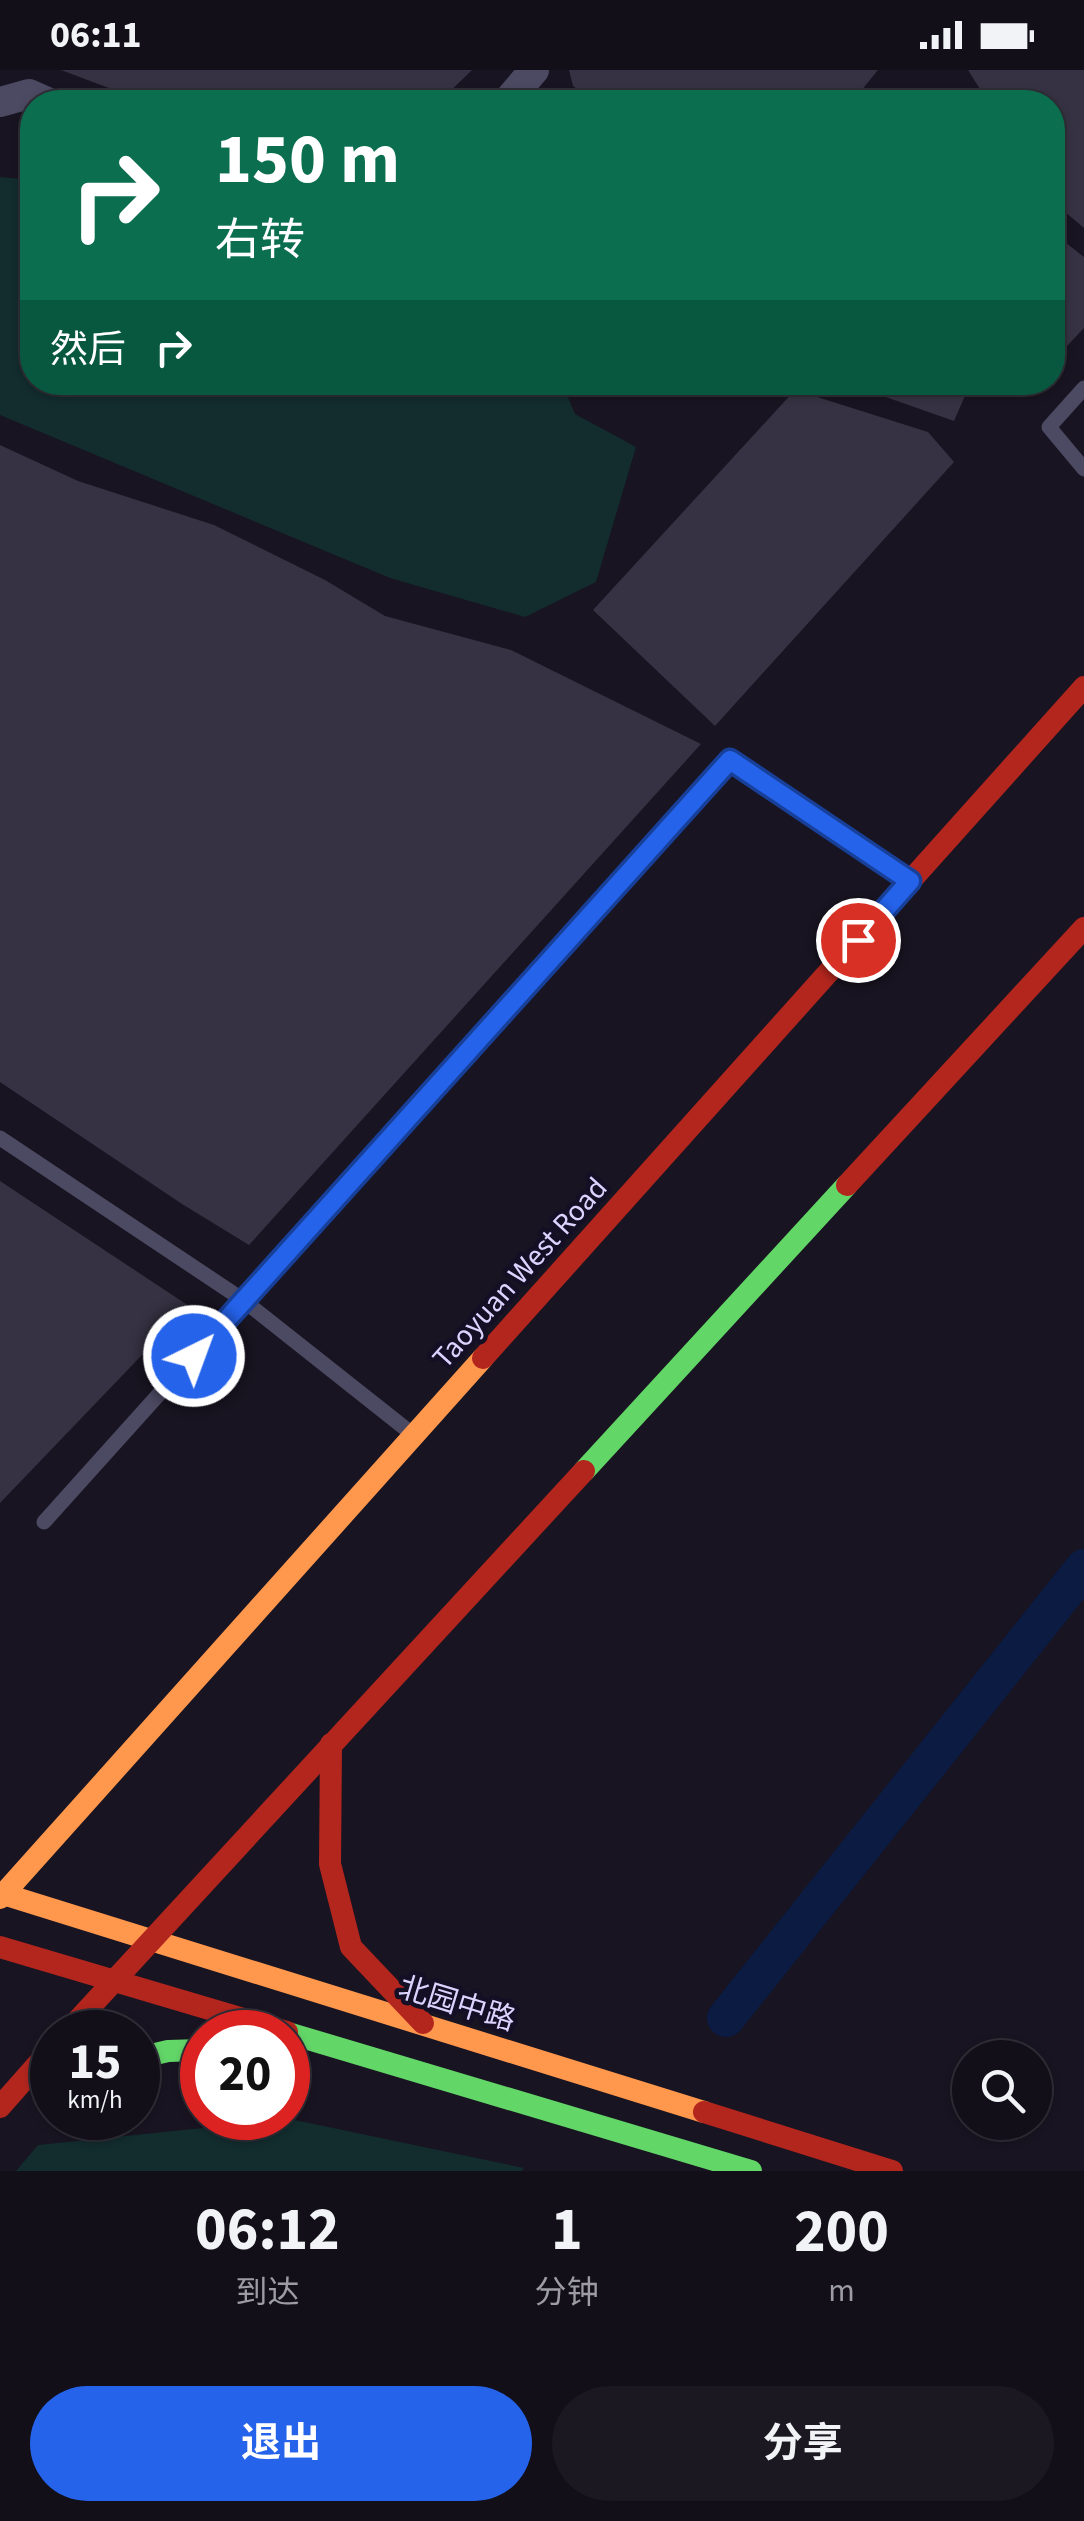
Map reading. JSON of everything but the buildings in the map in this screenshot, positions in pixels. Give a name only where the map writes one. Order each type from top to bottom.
[{"type":"main road","name":"Taoyuan West Road","points":[[2,1896],[1084,687]]},
{"type":"main road","points":[[87,2010],[1084,928]]},
{"type":"main road","points":[[331,1744],[330,1864],[352,1947],[426,2026]]},
{"type":"main road","name":"北园中路","points":[[2,1896],[892,2171]]},
{"type":"main road","points":[[0,1947],[210,2010]]},
{"type":"main road","points":[[310,2040],[750,2171]]},
{"type":"main road","points":[[310,2049],[340,2048]]},
{"type":"main road","points":[[0,2107],[30,2073]]},
{"type":"main road","points":[[18,2086],[30,2083]]},
{"type":"street","points":[[517,90],[534,70]]},
{"type":"lane","points":[[1084,388],[1049,427],[1084,469]]},
{"type":"lane","points":[[44,1522],[730,760],[910,881]]},
{"type":"lane","points":[[0,1138],[243,1300],[414,1436]]},
{"type":"green space","points":[[0,177],[20,179],[20,395],[567,395],[575,414],[636,447],[596,582],[525,617],[390,578],[0,415]]},
{"type":"green space","points":[[310,2123],[524,2168],[16,2171],[38,2145],[86,2140],[160,2140],[160,2132],[180,2130],[180,2140],[310,2140]]},
{"type":"waterway","points":[[726,2018],[1084,1568]]},
{"type":"traffic: fast","points":[[584,1471],[847,1185]]},
{"type":"traffic: fast","points":[[310,2040],[751,2171]]},
{"type":"traffic: fast","points":[[160,2053],[180,2051]]},
{"type":"traffic: slow","points":[[0,1898],[483,1358]]},
{"type":"traffic: slow","points":[[3,1894],[704,2112]]},
{"type":"traffic: jam","points":[[483,1358],[1084,687]]},
{"type":"traffic: jam","points":[[847,1185],[1084,928]]},
{"type":"traffic: jam","points":[[87,2010],[584,1471]]},
{"type":"traffic: jam","points":[[331,1744],[330,1864],[351,1947],[423,2023]]},
{"type":"traffic: jam","points":[[0,1947],[213,2010]]},
{"type":"traffic: jam","points":[[0,2107],[30,2073]]},
{"type":"traffic: jam","points":[[704,2112],[892,2171]]},
{"type":"route","points":[[194,1356],[730,760],[910,881],[858,940]]}]
